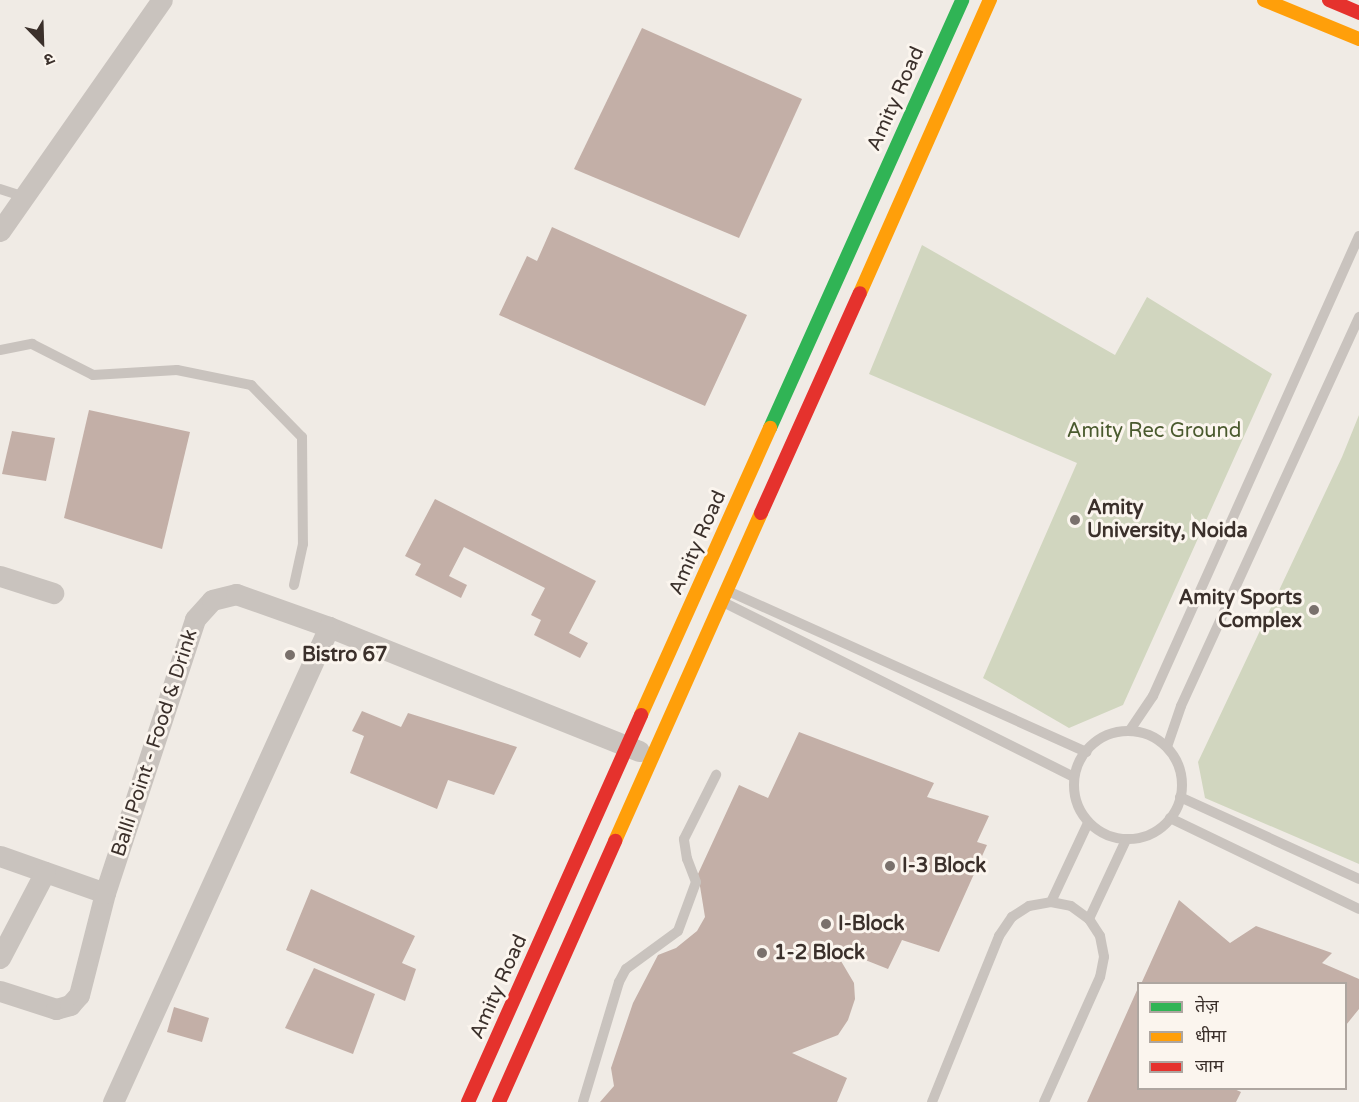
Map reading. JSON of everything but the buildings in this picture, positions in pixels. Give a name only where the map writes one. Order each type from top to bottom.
[{"type":"street","points":[[0,231],[162,0]]},
{"type":"street","name":"Amity Road","points":[[468,1102],[962,0]]},
{"type":"street","points":[[499,1102],[990,0]]},
{"type":"street","points":[[1264,0],[1359,39]]},
{"type":"street","points":[[1329,0],[1359,13]]},
{"type":"street","points":[[0,576],[53,593]]},
{"type":"street","name":"Balli Point - Food & Drink","points":[[0,991],[56,1009],[70,1005],[79,995],[105,893],[195,619],[212,600],[236,594],[329,627],[653,757]]},
{"type":"street","points":[[113,1102],[329,627]]},
{"type":"street","points":[[0,856],[105,893]]},
{"type":"street","points":[[0,958],[45,872]]},
{"type":"lane","points":[[0,189],[25,197]]},
{"type":"lane","points":[[1130,730],[1153,696],[1359,236]]},
{"type":"lane","points":[[1167,747],[1181,706],[1359,317]]},
{"type":"lane","points":[[0,350],[32,344],[93,375],[177,370],[251,385],[302,437],[303,544],[294,585]]},
{"type":"lane","points":[[725,596],[1086,752]]},
{"type":"lane","points":[[725,596],[1074,777]]},
{"type":"lane","points":[[1130,730],[1149,735],[1167,747],[1179,764],[1183,786],[1178,806],[1165,826],[1149,836],[1126,840],[1107,836],[1088,823],[1077,806],[1074,777],[1077,764],[1090,745],[1107,735],[1130,730]]},
{"type":"lane","points":[[583,1102],[626,969],[678,931],[696,882],[687,859],[684,839],[716,775]]},
{"type":"lane","points":[[1180,796],[1359,879]]},
{"type":"lane","points":[[1170,818],[1359,909]]},
{"type":"lane","points":[[1051,902],[1088,823]]},
{"type":"lane","points":[[1089,919],[1126,840]]},
{"type":"lane","points":[[932,1102],[999,936],[1012,917],[1029,906],[1051,902],[1071,906],[1089,919],[1100,936],[1104,957],[1100,977],[1044,1102]]},
{"type":"green space","name":"Amity Rec Ground","points":[[922,245],[1115,355],[1147,297],[1272,374],[1123,705],[1069,728],[983,678],[1077,463],[869,374]]},
{"type":"green space","name":"Amity Sports Complex","points":[[1359,415],[1359,864],[1205,798],[1198,762],[1342,457]]},
{"type":"traffic: fast","points":[[770,428],[962,0]]},
{"type":"traffic: slow","points":[[860,293],[990,0]]},
{"type":"traffic: slow","points":[[1264,0],[1359,39]]},
{"type":"traffic: slow","points":[[641,715],[770,428]]},
{"type":"traffic: slow","points":[[615,841],[761,513]]},
{"type":"traffic: jam","points":[[1329,0],[1359,13]]},
{"type":"traffic: jam","points":[[761,513],[860,293]]},
{"type":"traffic: jam","points":[[468,1102],[641,715]]},
{"type":"traffic: jam","points":[[499,1102],[615,841]]},
{"type":"place","name":"Amity University, Noida","points":[[1075,520]]},
{"type":"place","name":"Amity Sports Complex","points":[[1314,610]]},
{"type":"place","name":"Bistro 67","points":[[290,655]]},
{"type":"place","name":"I-3 Block","points":[[890,866]]},
{"type":"place","name":"I-Block","points":[[826,924]]},
{"type":"place","name":"1-2 Block","points":[[762,953]]}]
